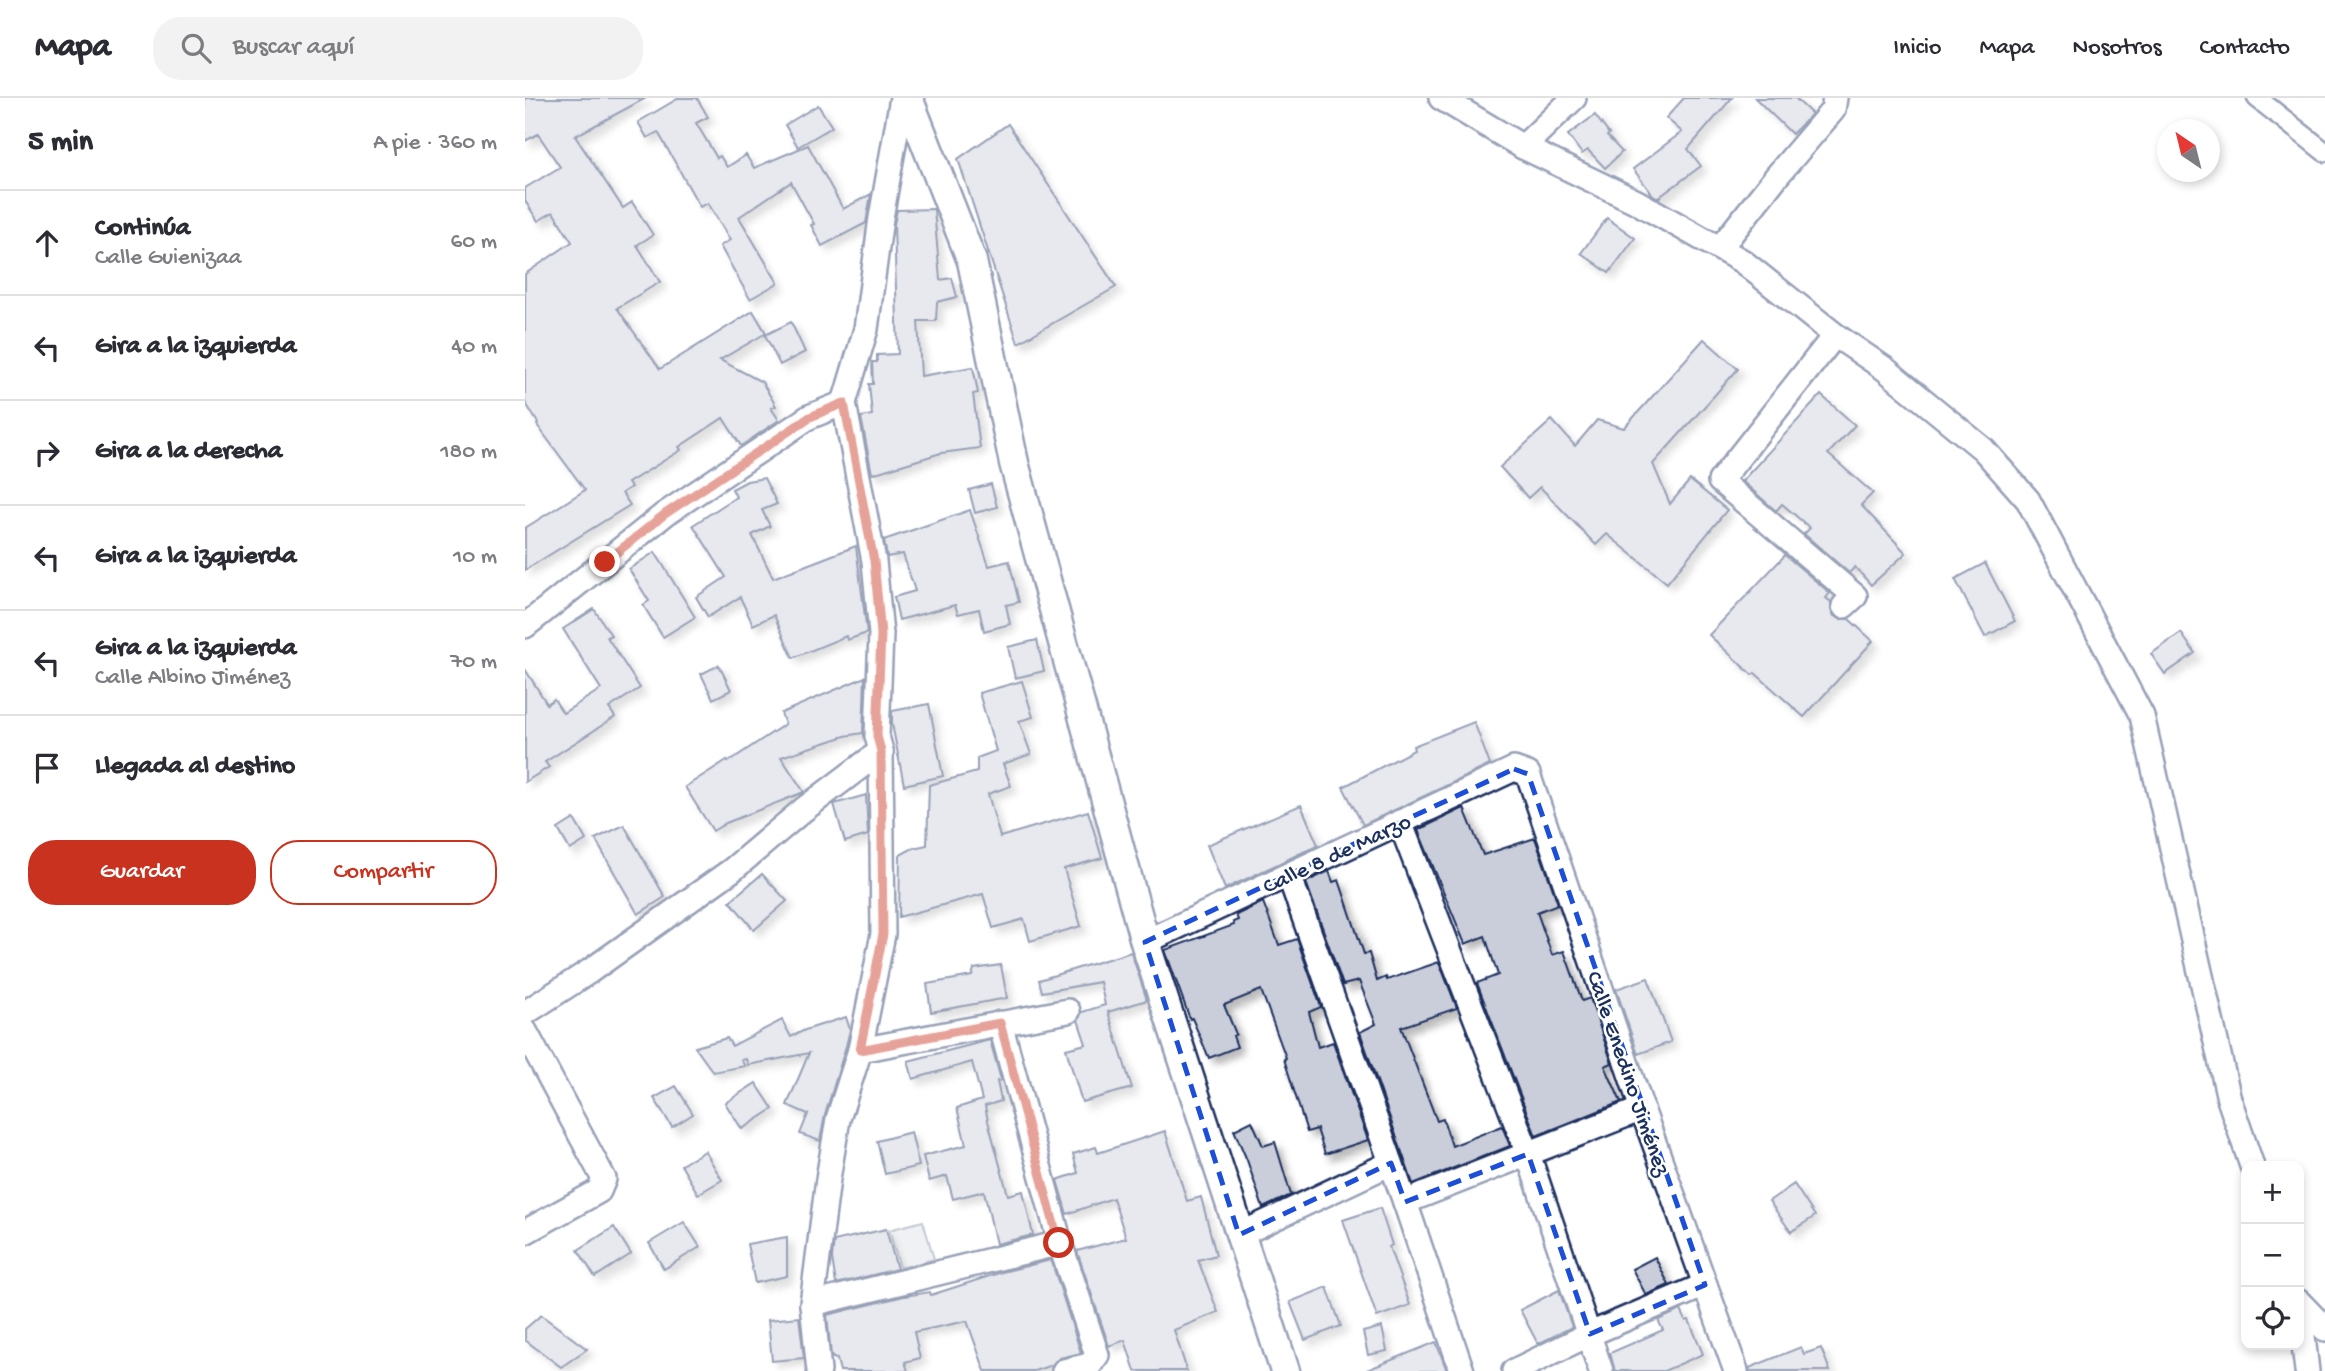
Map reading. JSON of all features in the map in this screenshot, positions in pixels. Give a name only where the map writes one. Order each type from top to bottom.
[{"type":"street","points":[[819,1371],[812,1304],[828,1179],[838,1119],[860,1050],[883,934],[881,751],[877,736],[881,634],[874,561],[844,403],[866,329],[881,218],[902,98]]},
{"type":"street","points":[[908,98],[972,261],[1014,463],[1145,942],[1285,1371]]},
{"type":"street","points":[[1441,98],[1524,147],[1635,201],[1742,261],[1835,335],[1885,369],[1983,449],[2028,500],[2142,716],[2229,1099],[2250,1161]]},
{"type":"street","points":[[1524,147],[1574,98]]},
{"type":"street","points":[[1720,248],[1833,110],[1835,98]]},
{"type":"street","points":[[2257,98],[2325,152]]},
{"type":"street","points":[[1835,335],[1720,481],[1855,596],[1845,606]]},
{"type":"street","points":[[525,626],[665,514],[810,417],[844,403]]},
{"type":"street","points":[[525,1013],[590,971],[732,870],[803,810],[881,751]]},
{"type":"street","name":"Calle 8 de Marzo","points":[[1145,942],[1514,769],[1528,774]]},
{"type":"street","name":"Calle Enedino Jiménez","points":[[1528,774],[1642,1109],[1736,1371]]},
{"type":"street","points":[[1400,822],[1528,1154],[1601,1371]]},
{"type":"street","points":[[1289,874],[1462,1371]]},
{"type":"street","points":[[860,1050],[1068,1011]]},
{"type":"street","points":[[1000,1023],[1059,1243],[1097,1355],[1090,1365],[1064,1371]]},
{"type":"street","points":[[525,1031],[604,1179],[599,1191],[525,1232]]},
{"type":"street","points":[[1405,1202],[1642,1109]]},
{"type":"street","points":[[1239,1234],[1391,1163]]},
{"type":"street","points":[[812,1304],[1059,1243]]},
{"type":"street","points":[[1514,1371],[1590,1334],[1705,1285]]},
{"type":"street","points":[[2304,1307],[2325,1329]]},
{"type":"street","points":[[2304,1345],[2307,1371]]},
{"type":"highlighted area","points":[[1514,769],[1528,774],[1705,1285],[1590,1334],[1528,1154],[1405,1202],[1391,1163],[1239,1235],[1145,942]]},
{"type":"shaded area","points":[[923,1221],[934,1259],[900,1268],[889,1230]]},
{"type":"building","points":[[525,98],[646,98],[575,136],[623,208],[632,202],[653,235],[637,245],[660,282],[617,308],[660,369],[753,311],[766,333],[720,360],[762,382],[776,406],[771,408],[779,420],[741,446],[723,418],[679,447],[681,450],[628,483],[631,487],[622,493],[630,505],[525,570],[525,528],[585,490],[537,425],[525,402],[525,274],[572,242],[553,212],[538,221],[525,201],[525,188],[560,167],[538,134],[525,141]]},
{"type":"building","points":[[679,98],[697,98],[708,117],[696,123],[717,158],[720,156],[727,167],[746,155],[754,168],[808,145],[843,209],[871,194],[866,223],[822,246],[811,225],[814,224],[791,182],[739,217],[778,283],[750,299],[720,246],[730,240],[708,203],[700,207],[658,132],[647,138],[638,122]]},
{"type":"building","points":[[1684,98],[1732,98],[1688,149],[1701,166],[1658,198],[1633,169],[1682,132],[1666,118]]},
{"type":"building","points":[[1755,98],[1795,98],[1812,114],[1792,134]]},
{"type":"building","points":[[818,105],[832,127],[798,147],[785,125]]},
{"type":"building","points":[[1595,115],[1609,134],[1607,136],[1622,152],[1605,168],[1588,150],[1582,154],[1568,135]]},
{"type":"building","points":[[1008,124],[1116,287],[1018,343],[958,159]]},
{"type":"building","points":[[934,209],[940,280],[952,278],[957,297],[937,302],[936,321],[918,321],[921,376],[973,367],[978,393],[973,394],[980,448],[941,453],[872,474],[861,417],[872,415],[869,384],[873,384],[872,362],[877,362],[877,355],[898,354],[894,224],[897,210]]},
{"type":"building","points":[[1607,218],[1635,238],[1609,273],[1581,253]]},
{"type":"building","points":[[791,322],[805,352],[780,365],[765,335]]},
{"type":"building","points":[[1704,339],[1738,369],[1653,464],[1670,504],[1690,480],[1727,510],[1667,583],[1607,534],[1596,545],[1540,487],[1528,498],[1500,467],[1552,420],[1575,446],[1597,420],[1624,428]]},
{"type":"building","points":[[1821,395],[1855,425],[1828,454],[1873,493],[1861,505],[1906,553],[1871,585],[1855,567],[1849,573],[1804,534],[1810,528],[1782,504],[1776,511],[1742,481]]},
{"type":"building","points":[[764,478],[777,504],[762,510],[770,526],[752,535],[773,578],[856,546],[867,633],[847,640],[846,636],[793,658],[774,615],[753,625],[740,597],[708,617],[696,597],[726,577],[693,525],[736,497],[732,489],[747,481]]},
{"type":"building","points":[[991,484],[997,507],[975,513],[969,490]]},
{"type":"building","points":[[970,510],[989,566],[1009,561],[1019,602],[1006,605],[1010,624],[984,631],[979,609],[958,614],[955,605],[899,620],[894,597],[915,591],[903,554],[887,557],[884,540]]},
{"type":"building","points":[[655,552],[695,617],[663,637],[643,605],[649,601],[629,569]]},
{"type":"building","points":[[1785,555],[1830,593],[1826,598],[1831,602],[1834,616],[1849,619],[1873,641],[1804,717],[1755,673],[1752,675],[1709,635]]},
{"type":"building","points":[[1985,563],[2015,621],[1985,637],[1955,579]]},
{"type":"building","points":[[594,609],[611,635],[607,637],[640,688],[609,708],[615,717],[545,762],[549,767],[525,782],[525,669],[547,704],[554,699],[563,713],[601,689],[563,629]]},
{"type":"building","points":[[2181,633],[2195,653],[2165,674],[2151,654]]},
{"type":"building","points":[[1037,640],[1044,671],[1015,678],[1008,647]]},
{"type":"building","points":[[719,665],[731,690],[713,699],[701,674]]},
{"type":"building","points":[[865,677],[863,733],[845,736],[781,757],[804,792],[726,823],[713,831],[685,787],[785,724],[781,713]]},
{"type":"building","points":[[1022,681],[1033,717],[1019,721],[1031,754],[1003,764],[1011,786],[988,794],[1000,837],[1088,811],[1102,858],[1064,869],[1081,926],[1030,941],[1024,919],[993,928],[983,894],[899,917],[900,855],[927,845],[929,785],[977,772],[977,758],[996,751],[979,693]]},
{"type":"building","points":[[929,704],[943,776],[904,785],[892,711]]},
{"type":"building","points":[[1474,722],[1490,765],[1363,825],[1343,787],[1414,750],[1413,746]]},
{"type":"building","points":[[866,795],[868,835],[845,842],[834,804]]},
{"type":"building","points":[[1301,805],[1318,845],[1225,889],[1207,845]]},
{"type":"building","points":[[1464,808],[1483,855],[1535,838],[1558,904],[1537,912],[1552,955],[1564,951],[1582,1001],[1590,998],[1612,1063],[1605,1066],[1621,1102],[1536,1136],[1477,983],[1498,975],[1485,936],[1465,944],[1418,830]]},
{"type":"building","points":[[574,819],[586,840],[570,850],[558,829]]},
{"type":"building","points":[[624,825],[665,897],[638,914],[595,839]]},
{"type":"building","points":[[1329,871],[1333,882],[1339,880],[1364,954],[1369,953],[1377,981],[1439,962],[1457,1008],[1401,1027],[1437,1121],[1443,1119],[1452,1146],[1502,1126],[1510,1146],[1413,1184],[1360,1032],[1376,1024],[1359,981],[1343,985],[1306,882]]},
{"type":"building","points":[[762,874],[787,901],[754,930],[730,901]]},
{"type":"building","points":[[1263,902],[1279,945],[1297,939],[1321,1007],[1309,1012],[1318,1047],[1333,1042],[1368,1140],[1325,1154],[1317,1129],[1307,1132],[1284,1059],[1286,1058],[1261,990],[1224,1005],[1236,1034],[1233,1036],[1237,1047],[1209,1058],[1192,1018],[1190,1019],[1165,950],[1234,925],[1233,922],[1238,920],[1236,915]]},
{"type":"building","points":[[1131,952],[1147,1000],[1108,1012],[1132,1088],[1082,1102],[1066,1049],[1086,1044],[1078,1020],[1082,1012],[1105,1005],[1100,982],[1042,992],[1039,980]]},
{"type":"building","points":[[1001,965],[1007,998],[931,1012],[927,984],[972,976],[974,969]]},
{"type":"building","points":[[1648,978],[1671,1042],[1638,1054],[1616,989]]},
{"type":"building","points":[[846,1017],[850,1030],[820,1141],[800,1134],[808,1114],[787,1105],[809,1053],[748,1065],[746,1059],[741,1060],[745,1066],[713,1072],[695,1047],[727,1038],[732,1046],[782,1020],[791,1037]]},
{"type":"building","points":[[990,1040],[1001,1080],[997,1081],[1001,1101],[985,1106],[988,1121],[1008,1195],[1023,1191],[1033,1235],[996,1244],[984,1191],[953,1199],[947,1176],[929,1181],[923,1156],[966,1145],[957,1108],[982,1100],[972,1062],[913,1079],[908,1061]]},
{"type":"building","points":[[756,1083],[773,1109],[742,1129],[725,1103]]},
{"type":"building","points":[[676,1086],[693,1114],[672,1127],[654,1098]]},
{"type":"building","points":[[1252,1121],[1263,1146],[1275,1142],[1291,1195],[1263,1208],[1234,1130]]},
{"type":"building","points":[[1165,1131],[1187,1201],[1201,1197],[1216,1255],[1198,1260],[1218,1312],[1174,1330],[1187,1371],[1135,1371],[1125,1340],[1109,1346],[1077,1251],[1126,1238],[1113,1198],[1067,1214],[1057,1180],[1078,1173],[1073,1154],[1096,1147],[1098,1153]]},
{"type":"building","points":[[911,1132],[919,1166],[885,1174],[877,1141]]},
{"type":"building","points":[[705,1151],[722,1180],[698,1194],[681,1165]]},
{"type":"building","points":[[1794,1184],[1815,1216],[1791,1232],[1769,1201]]},
{"type":"building","points":[[1380,1208],[1392,1245],[1389,1247],[1410,1305],[1377,1317],[1343,1220]]},
{"type":"building","points":[[684,1222],[700,1247],[664,1269],[649,1243]]},
{"type":"building","points":[[614,1227],[631,1254],[595,1277],[578,1250]]},
{"type":"building","points":[[886,1229],[897,1269],[836,1284],[832,1258],[834,1241]]},
{"type":"building","points":[[787,1237],[787,1276],[755,1283],[747,1244]]},
{"type":"building","points":[[1655,1257],[1669,1285],[1646,1295],[1632,1269]]},
{"type":"building","points":[[1051,1260],[1081,1353],[1060,1358],[1052,1365],[1034,1371],[985,1371],[967,1321],[914,1332],[920,1358],[905,1362],[908,1371],[840,1371],[837,1359],[831,1355],[827,1315],[904,1296],[930,1292],[931,1295],[1002,1272]]},
{"type":"building","points":[[1327,1287],[1341,1326],[1305,1340],[1290,1302]]},
{"type":"building","points":[[1559,1290],[1572,1327],[1538,1344],[1520,1310]]},
{"type":"building","points":[[1681,1310],[1686,1321],[1689,1320],[1703,1354],[1664,1371],[1615,1371],[1610,1353],[1663,1330],[1658,1320]]},
{"type":"building","points":[[541,1315],[587,1349],[561,1367],[525,1340],[525,1329]]},
{"type":"building","points":[[799,1317],[804,1358],[772,1361],[768,1320]]},
{"type":"building","points":[[1382,1327],[1387,1351],[1368,1355],[1363,1332]]},
{"type":"building","points":[[1436,1342],[1447,1371],[1367,1371],[1367,1370]]},
{"type":"building","points":[[1801,1347],[1804,1354],[1821,1348],[1830,1371],[1750,1371],[1749,1368]]},
{"type":"route","points":[[605,562],[665,514],[810,417],[844,403],[874,561],[881,634],[877,736],[881,751],[883,934],[860,1050],[1000,1023],[1059,1243]]}]
